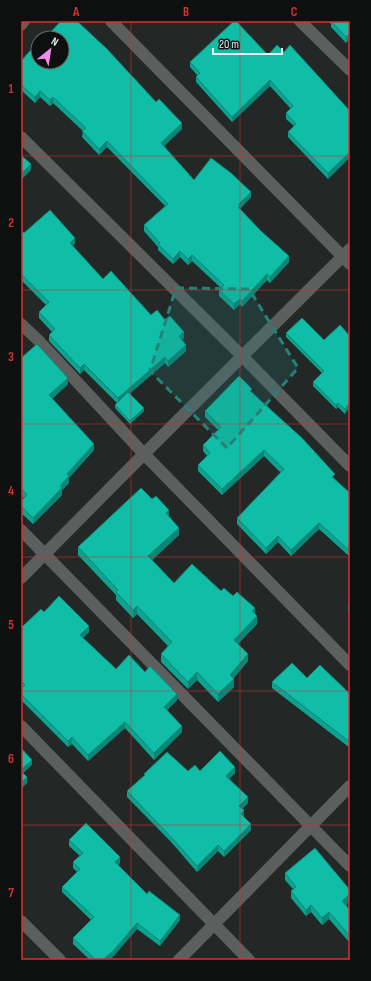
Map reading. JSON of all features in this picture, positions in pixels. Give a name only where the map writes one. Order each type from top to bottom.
[{"type":"street","points":[[21,24],[24,21]]},
{"type":"street","points":[[21,578],[144,454],[348,257],[111,21]]},
{"type":"street","points":[[300,21],[350,70]]},
{"type":"street","points":[[21,136],[350,466]]},
{"type":"street","points":[[21,324],[38,340],[144,454],[350,665]]},
{"type":"street","points":[[21,530],[350,866]]},
{"type":"street","points":[[21,726],[249,960]]},
{"type":"street","points":[[179,960],[350,786]]},
{"type":"street","points":[[21,921],[60,960]]},
{"type":"highlighted area","points":[[176,288],[249,289],[298,368],[227,448],[150,371]]},
{"type":"building","points":[[61,21],[77,21],[107,49],[156,102],[159,99],[182,123],[161,143],[194,180],[211,158],[231,173],[251,192],[239,204],[240,206],[238,207],[261,231],[289,256],[270,277],[267,274],[242,301],[240,299],[234,304],[219,290],[224,285],[192,255],[188,259],[180,251],[173,259],[158,244],[160,243],[144,225],[168,204],[107,141],[99,149],[82,131],[86,128],[53,97],[50,100],[40,91],[35,97],[21,85],[21,61],[30,51],[30,70],[70,70],[70,30],[53,30]]},
{"type":"building","points":[[234,21],[236,21],[268,55],[277,45],[284,52],[290,45],[350,111],[350,152],[328,173],[288,132],[296,124],[286,113],[293,106],[270,80],[232,117],[196,77],[200,73],[190,62]]},
{"type":"building","points":[[331,21],[350,21],[350,34],[346,37]]},
{"type":"building","points":[[21,155],[31,164],[21,174]]},
{"type":"building","points":[[50,210],[75,238],[70,243],[103,279],[111,271],[151,315],[157,310],[165,320],[170,316],[184,332],[179,336],[186,345],[168,361],[165,357],[118,398],[84,364],[80,368],[49,335],[55,329],[39,312],[49,302],[21,274],[21,230],[24,233]]},
{"type":"building","points":[[302,318],[324,340],[340,325],[350,336],[350,403],[345,409],[338,403],[336,405],[313,382],[324,371],[286,333]]},
{"type":"building","points":[[37,344],[68,378],[49,395],[94,444],[67,474],[69,476],[60,486],[62,488],[33,518],[21,506],[21,501],[27,495],[21,488],[21,358]]},
{"type":"building","points":[[239,376],[252,389],[250,391],[302,438],[335,474],[332,477],[350,493],[350,551],[319,523],[291,550],[278,536],[266,548],[237,518],[284,469],[264,450],[222,489],[198,465],[210,453],[203,445],[221,427],[205,411]]},
{"type":"building","points":[[128,392],[144,408],[130,421],[115,405]]},
{"type":"building","points":[[141,488],[152,499],[156,496],[169,510],[166,513],[179,528],[148,556],[174,583],[192,564],[221,591],[224,588],[233,596],[237,592],[255,608],[252,611],[257,616],[234,640],[248,654],[230,675],[234,679],[218,694],[197,672],[188,682],[161,654],[172,642],[137,606],[133,610],[116,592],[118,590],[78,547]]},
{"type":"building","points":[[59,596],[89,626],[80,635],[116,669],[129,655],[145,672],[150,666],[177,694],[164,707],[182,726],[154,753],[125,722],[88,755],[72,737],[68,741],[21,694],[21,689],[25,685],[21,681],[21,625],[23,626],[41,609],[44,612]]},
{"type":"building","points":[[292,663],[307,678],[320,665],[350,694],[350,742],[272,682]]},
{"type":"building","points":[[21,748],[32,760],[21,770]]},
{"type":"building","points":[[220,751],[235,767],[226,776],[248,797],[239,806],[244,810],[241,814],[251,824],[224,851],[218,845],[197,866],[127,791],[167,752],[188,771],[195,765],[200,771]]},
{"type":"building","points":[[21,771],[27,777],[21,783]]},
{"type":"building","points":[[86,823],[120,857],[115,862],[147,894],[149,891],[180,915],[160,941],[137,923],[114,950],[103,960],[96,960],[73,938],[94,917],[62,887],[80,869],[73,862],[83,853],[69,840]]},
{"type":"building","points":[[315,848],[350,890],[350,894],[342,901],[350,910],[350,936],[329,912],[322,918],[311,905],[306,910],[291,891],[296,887],[285,873]]}]
